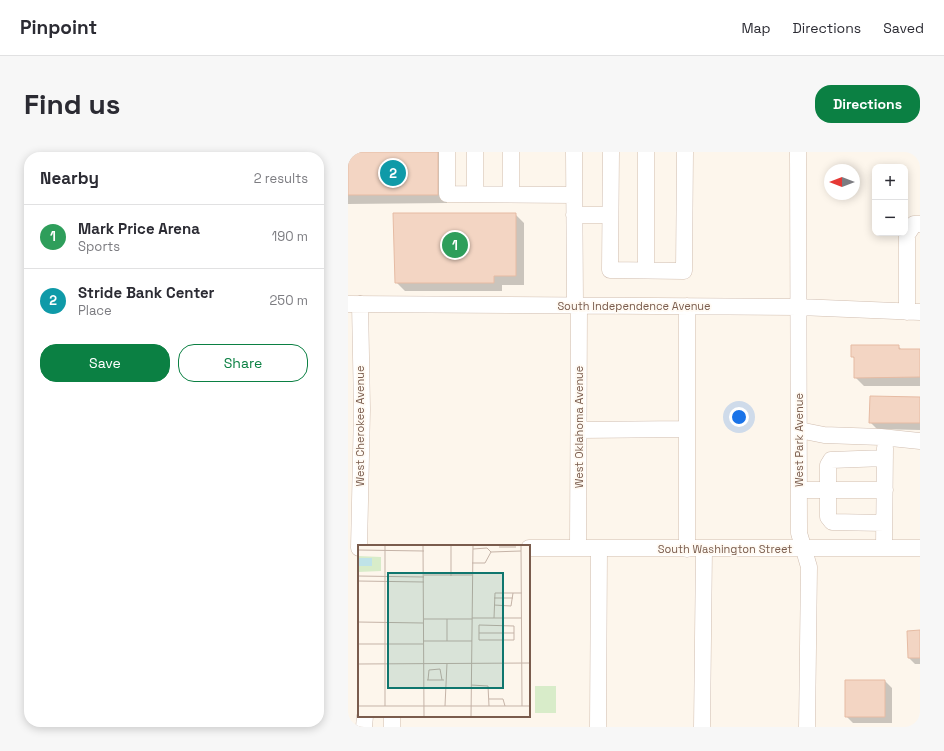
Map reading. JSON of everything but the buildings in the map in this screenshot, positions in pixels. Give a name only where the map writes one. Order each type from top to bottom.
[{"type":"street","points":[[447,152],[447,194],[574,194]]},
{"type":"street","points":[[475,152],[475,194]]},
{"type":"street","points":[[511,152],[511,194]]},
{"type":"street","name":"West Oklahoma Avenue","points":[[574,152],[574,215],[577,305],[578,548]]},
{"type":"street","points":[[611,152],[610,270],[684,271],[685,152]]},
{"type":"street","points":[[646,152],[646,270]]},
{"type":"street","name":"West Park Avenue","points":[[798,152],[799,533],[809,567],[807,727]]},
{"type":"street","points":[[574,215],[610,215]]},
{"type":"street","points":[[914,312],[907,235],[914,224],[920,224]]},
{"type":"street","name":"South Independence Avenue","points":[[354,304],[799,307],[914,312]]},
{"type":"street","name":"West Cherokee Avenue","points":[[354,304],[359,545]]},
{"type":"street","points":[[687,306],[687,549]]},
{"type":"street","points":[[578,430],[687,429]]},
{"type":"street","points":[[799,430],[824,435],[885,437],[920,441]]},
{"type":"street","points":[[884,548],[885,437]]},
{"type":"street","points":[[884,523],[832,522],[828,517],[828,465],[831,460],[885,458]]},
{"type":"street","points":[[799,490],[885,490]]},
{"type":"street","name":"South Washington Street","points":[[530,548],[920,548]]},
{"type":"street","points":[[598,727],[600,548]]},
{"type":"street","points":[[702,727],[704,549]]},
{"type":"street","points":[[364,727],[365,717]]},
{"type":"green space","points":[[535,686],[556,686],[556,713],[535,713]]},
{"type":"place","name":"Stride Bank Center","points":[[393,173]]},
{"type":"place","name":"Mark Price Arena","points":[[455,245]]}]
